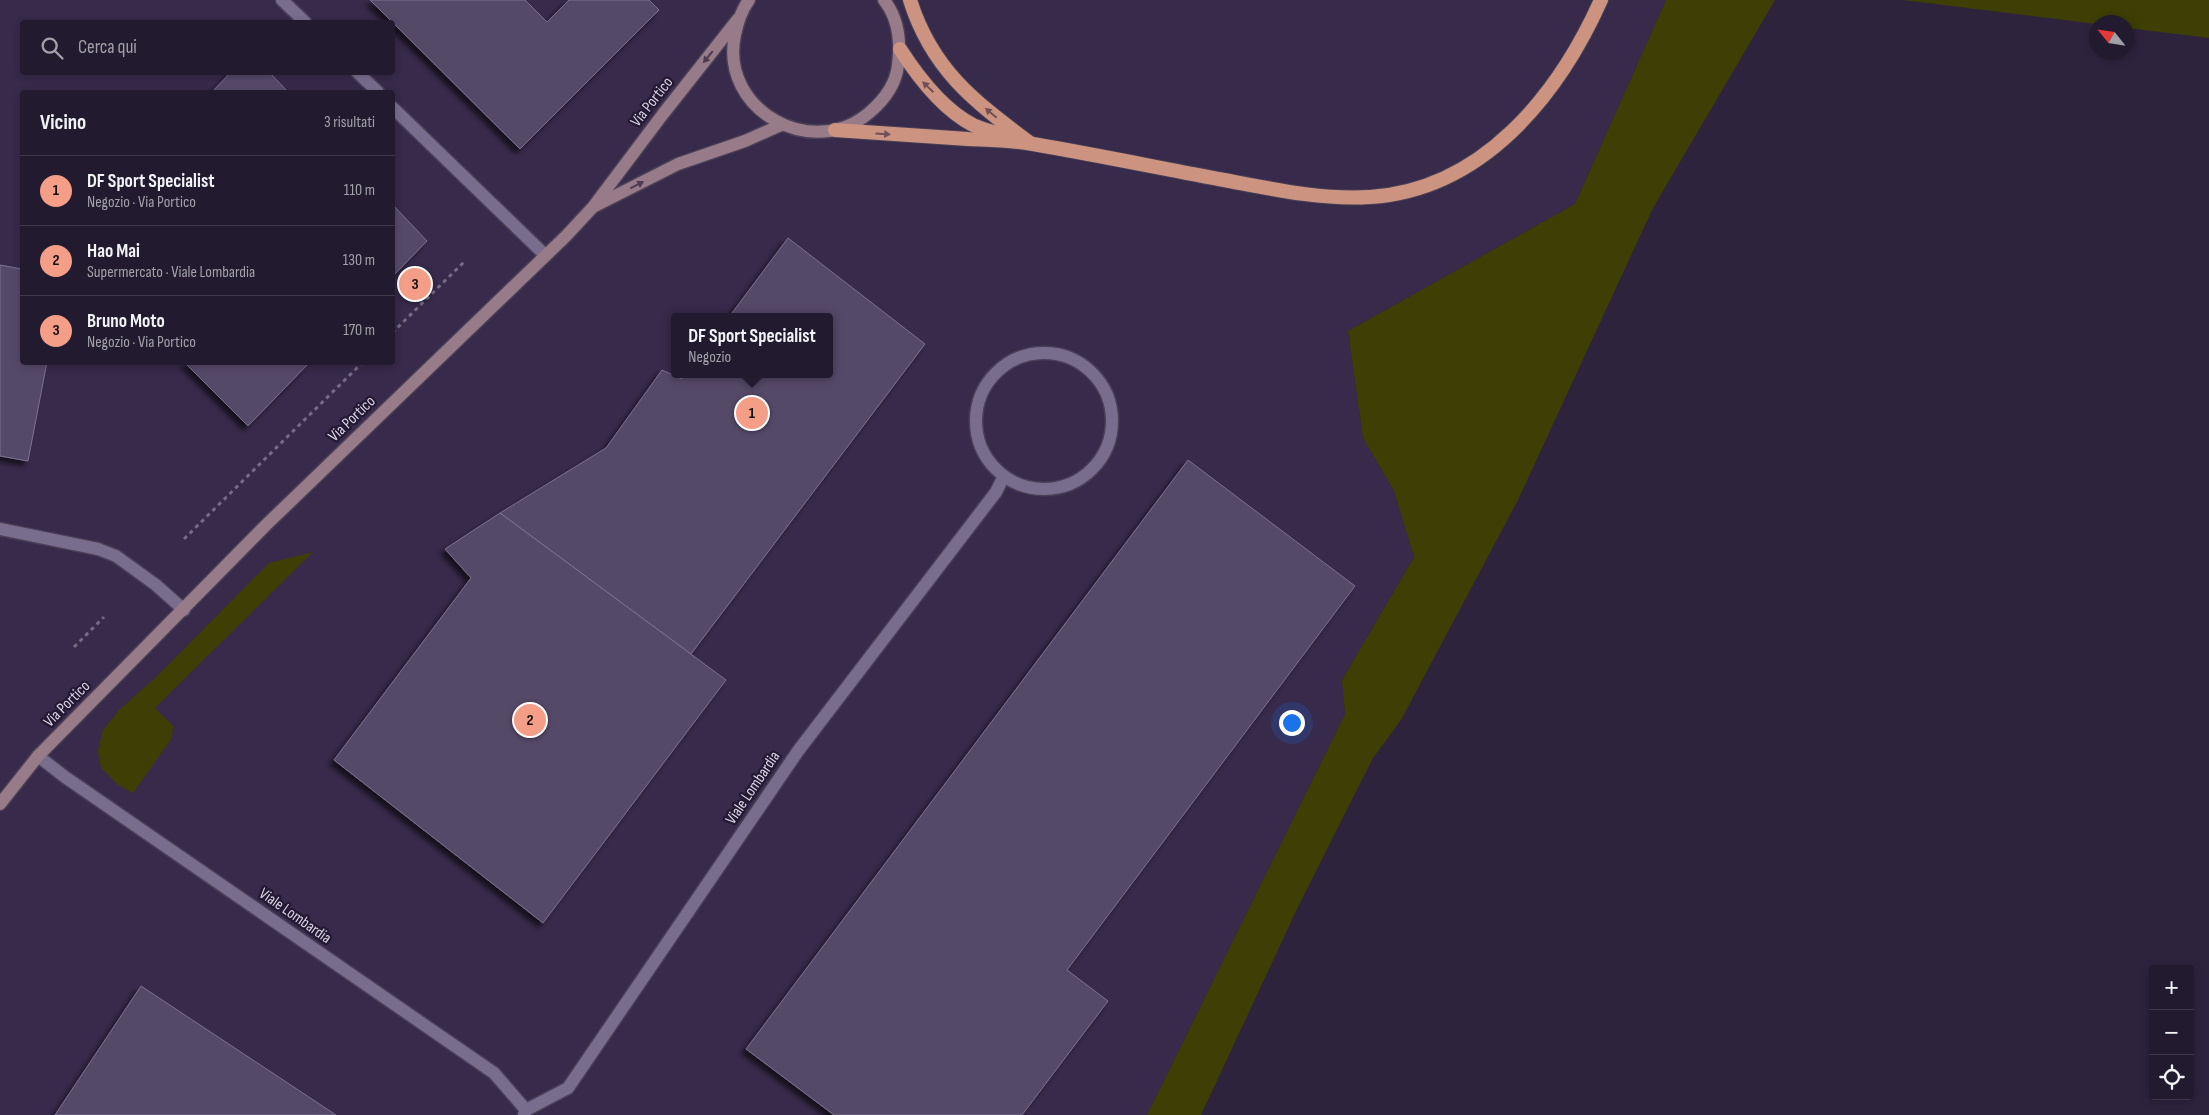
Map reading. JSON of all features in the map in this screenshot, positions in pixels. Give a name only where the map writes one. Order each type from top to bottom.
[{"type":"highway","points":[[910,0],[922,34],[936,58],[972,97],[1030,143]]},
{"type":"highway","points":[[1589,26],[1592,0]]},
{"type":"highway","points":[[835,130],[1030,143],[1302,194],[1370,197],[1402,192],[1465,168],[1503,141],[1538,105],[1561,73],[1589,26],[1600,0]]},
{"type":"highway","points":[[900,49],[916,75],[950,108],[973,124],[1030,143]]},
{"type":"main road","name":"Via Portico","points":[[0,804],[38,756],[266,525],[593,207],[662,114],[738,19],[749,0]]},
{"type":"main road","name":"Via Portico","points":[[738,19],[733,46],[737,76],[753,104],[781,125],[797,131],[815,133],[850,126],[864,118],[882,102],[897,72],[900,49],[898,26],[884,0]]},
{"type":"main road","name":"Via Portico","points":[[593,207],[678,164],[781,125]]},
{"type":"street","points":[[282,0],[303,20]]},
{"type":"street","points":[[360,75],[376,90]]},
{"type":"street","points":[[395,110],[545,255]]},
{"type":"street","points":[[1034,353],[1056,353],[1078,360],[1095,374],[1107,393],[1113,414],[1111,436],[1103,458],[1088,474],[1068,485],[1046,490],[1024,486],[1004,476],[988,460],[978,439],[976,416],[981,393],[994,374],[1020,358],[1034,353]]},
{"type":"street","name":"Viale Lombardia","points":[[38,756],[81,788],[494,1073],[525,1112],[568,1088],[798,752],[996,492],[1004,476]]},
{"type":"street","points":[[0,529],[98,549],[116,556],[156,585],[184,610]]},
{"type":"path","points":[[395,330],[466,260]]},
{"type":"path","points":[[184,539],[360,365]]},
{"type":"path","points":[[74,647],[104,617]]},
{"type":"shaded area","points":[[0,0],[1666,0],[1575,204],[1348,331],[1363,438],[1394,491],[1414,557],[1342,680],[1345,714],[1147,1115],[0,1115]]},
{"type":"shaded area","points":[[1666,0],[1775,0],[1653,208],[1518,500],[1401,720],[1373,758],[1298,907],[1201,1115],[1147,1115],[1345,714],[1342,680],[1414,557],[1394,491],[1363,438],[1348,331],[1575,204]]},
{"type":"shaded area","points":[[1903,0],[2209,0],[2209,38],[2134,29],[2134,15],[2089,15],[2089,23]]},
{"type":"shaded area","points":[[313,552],[155,708],[173,726],[172,738],[133,793],[118,785],[101,768],[98,751],[103,730],[119,710],[156,677],[269,563]]},
{"type":"building","points":[[370,0],[525,0],[547,22],[569,0],[649,0],[659,10],[520,149],[395,25],[395,20],[390,20]]},
{"type":"building","points":[[228,75],[272,75],[286,90],[214,90]]},
{"type":"building","points":[[395,207],[427,241],[395,274]]},
{"type":"building","points":[[788,238],[925,344],[691,654],[500,513],[606,448],[662,370],[671,374],[671,378],[682,379],[833,378],[833,313],[732,313]]},
{"type":"building","points":[[0,265],[20,269],[20,365],[46,365],[28,461],[0,456]]},
{"type":"building","points":[[187,365],[307,365],[248,426]]},
{"type":"building","points":[[1188,460],[1355,586],[1067,970],[1108,1001],[1022,1115],[834,1115],[746,1049]]},
{"type":"building","points":[[500,513],[726,680],[543,923],[334,760],[471,578],[445,549]]},
{"type":"building","points":[[141,986],[336,1115],[55,1115]]},
{"type":"place","name":"Bruno Moto","points":[[415,284]]},
{"type":"place","name":"DF Sport Specialist","points":[[752,413]]},
{"type":"place","name":"Hao Mai","points":[[530,720]]}]
